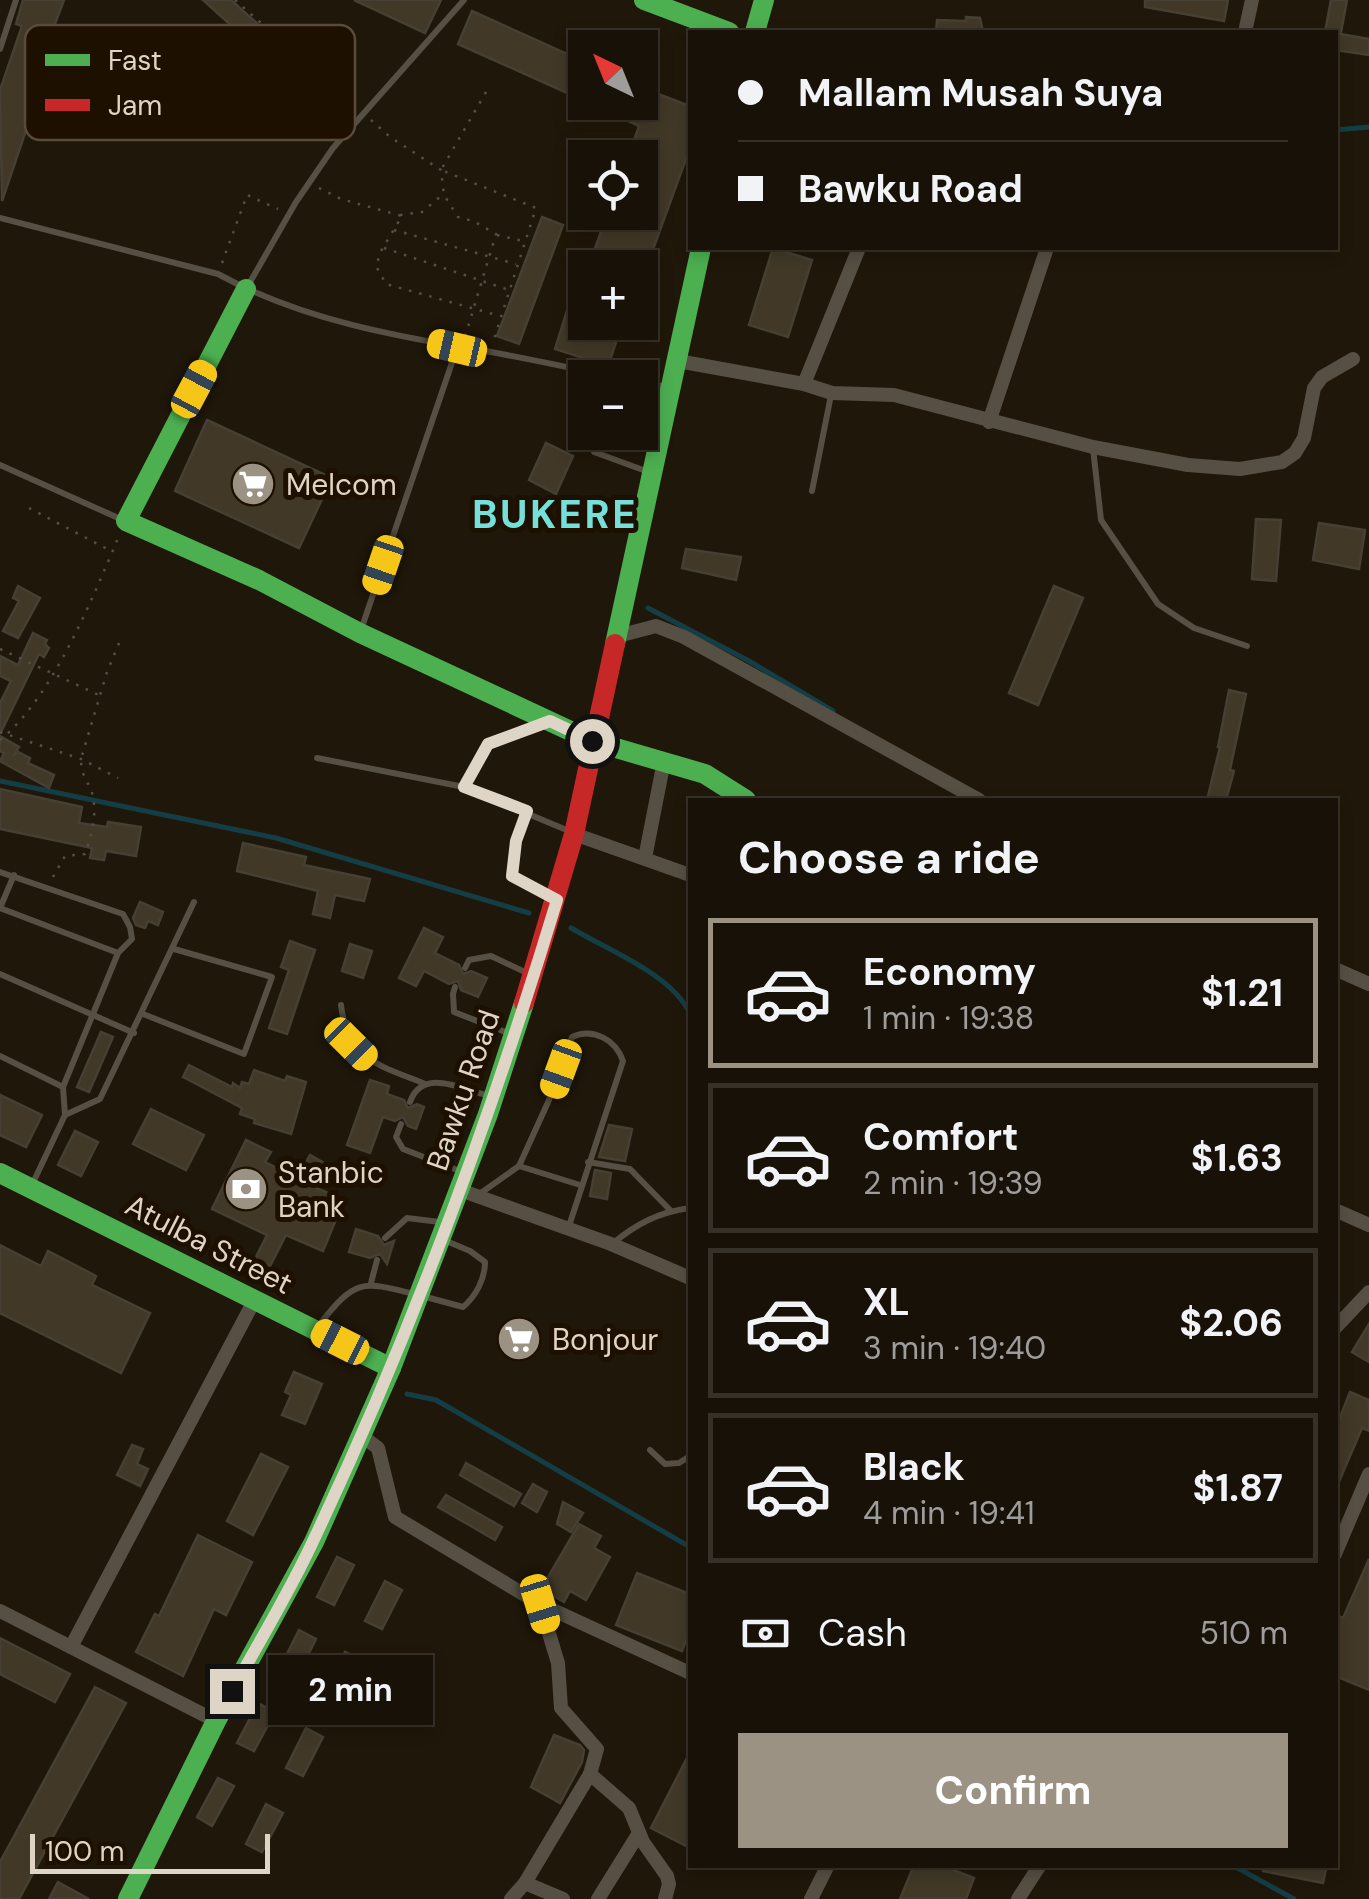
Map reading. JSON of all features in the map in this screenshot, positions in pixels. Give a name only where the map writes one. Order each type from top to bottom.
[{"type":"main road","points":[[644,0],[724,30]]},
{"type":"main road","points":[[755,30],[764,0]]},
{"type":"main road","name":"Bawku Road","points":[[128,1899],[216,1720],[314,1542],[391,1368],[444,1231],[468,1186],[574,834],[702,250]]},
{"type":"main road","points":[[246,290],[126,521],[262,575],[360,633],[592,741],[705,774],[743,798]]},
{"type":"main road","name":"Atulba Street","points":[[0,1173],[391,1368]]},
{"type":"street","points":[[1245,30],[1252,0]]},
{"type":"street","points":[[804,384],[859,250]]},
{"type":"street","points":[[988,422],[1046,250]]},
{"type":"street","points":[[678,361],[804,384],[832,394],[894,395],[1093,447],[1188,465],[1240,468],[1282,462],[1295,452],[1304,438],[1314,388],[1322,377],[1352,359]]},
{"type":"street","points":[[618,636],[656,626],[684,637],[976,798]]},
{"type":"street","points":[[645,858],[664,762]]},
{"type":"street","points":[[574,834],[688,874]]},
{"type":"street","points":[[1338,970],[1369,984]]},
{"type":"street","points":[[468,1186],[688,1277]]},
{"type":"street","points":[[1338,1211],[1369,1225]]},
{"type":"street","points":[[1338,1325],[1369,1292]]},
{"type":"street","points":[[71,1647],[254,1302]]},
{"type":"street","points":[[362,1436],[378,1448],[396,1517],[540,1604],[688,1672]]},
{"type":"street","points":[[1338,1547],[1369,1474]]},
{"type":"street","points":[[511,1899],[525,1884],[590,1774],[597,1749],[561,1708],[558,1664],[540,1604]]},
{"type":"street","points":[[0,1611],[216,1720]]},
{"type":"street","points":[[590,1774],[629,1808],[639,1833],[667,1876],[665,1899]]},
{"type":"street","points":[[598,1899],[639,1833]]},
{"type":"street","points":[[811,1899],[826,1868]]},
{"type":"street","points":[[1018,1899],[1038,1868]]},
{"type":"street","points":[[525,1884],[563,1899]]},
{"type":"lane","points":[[0,49],[16,0]]},
{"type":"lane","points":[[355,124],[464,0]]},
{"type":"lane","points":[[246,290],[288,214],[343,140]]},
{"type":"lane","points":[[0,218],[218,274],[246,290],[318,316],[568,373]]},
{"type":"lane","points":[[360,633],[460,348]]},
{"type":"lane","points":[[658,385],[673,388]]},
{"type":"lane","points":[[812,491],[832,394]]},
{"type":"lane","points":[[1093,447],[1101,520],[1158,604],[1194,628],[1248,646]]},
{"type":"lane","points":[[593,450],[652,473]]},
{"type":"lane","points":[[0,465],[126,521]]},
{"type":"lane","points":[[464,787],[488,744],[550,721]]},
{"type":"lane","points":[[317,758],[464,787],[574,834]]},
{"type":"lane","points":[[527,811],[516,841],[512,876],[557,900]]},
{"type":"lane","points":[[0,872],[123,914],[132,939],[118,954],[92,1014],[63,1086],[64,1115],[30,1188]]},
{"type":"lane","points":[[14,876],[0,909],[118,954]]},
{"type":"lane","points":[[64,1115],[100,1099],[194,902]]},
{"type":"lane","points":[[143,1014],[244,1054],[272,977],[174,949]]},
{"type":"lane","points":[[465,968],[469,960],[491,956],[534,976]]},
{"type":"lane","points":[[0,974],[134,1033]]},
{"type":"lane","points":[[456,988],[452,994],[454,1012],[514,1036]]},
{"type":"lane","points":[[342,1005],[351,1044],[366,1058],[423,1083],[436,1082],[494,1098]]},
{"type":"lane","points":[[518,1166],[549,1100],[572,1037],[591,1032],[601,1036],[619,1051],[622,1060],[568,1228]]},
{"type":"lane","points":[[0,1056],[63,1086]]},
{"type":"lane","points":[[410,1102],[414,1090],[423,1083]]},
{"type":"lane","points":[[401,1124],[396,1137],[404,1148],[468,1186],[518,1166],[580,1185]]},
{"type":"lane","points":[[588,1162],[630,1170],[671,1210]]},
{"type":"lane","points":[[612,1244],[637,1223],[671,1210],[688,1208]]},
{"type":"lane","points":[[315,1330],[337,1303],[362,1286],[371,1283],[462,1307],[476,1292],[485,1273],[485,1262],[444,1231],[407,1218],[385,1238]]},
{"type":"lane","points":[[371,1283],[376,1260]]},
{"type":"lane","points":[[650,1450],[666,1464],[688,1457]]},
{"type":"path","points":[[234,0],[263,25]]},
{"type":"path","points":[[486,92],[441,170],[444,194],[458,217],[525,242]]},
{"type":"path","points":[[355,106],[390,137],[441,170],[536,208],[490,352]]},
{"type":"path","points":[[296,202],[305,202],[318,187],[340,199],[398,215],[422,212],[444,194]]},
{"type":"path","points":[[218,274],[247,195],[288,214]]},
{"type":"path","points":[[398,215],[402,216],[376,266],[386,284],[501,316]]},
{"type":"path","points":[[394,230],[518,265]]},
{"type":"path","points":[[460,348],[496,234]]},
{"type":"path","points":[[382,248],[510,290]]},
{"type":"path","points":[[29,508],[112,552]]},
{"type":"path","points":[[0,740],[33,705],[92,599],[126,521]]},
{"type":"path","points":[[48,887],[65,856],[85,854],[94,828],[93,797],[81,774],[81,759],[122,636]]},
{"type":"path","points":[[0,649],[102,697]]},
{"type":"path","points":[[0,732],[81,759],[118,778]]},
{"type":"building","points":[[23,0],[64,0],[55,25],[25,25],[25,133],[2,201],[0,90],[22,26],[16,24]]},
{"type":"building","points":[[203,0],[231,0],[259,25],[231,25]]},
{"type":"building","points":[[354,0],[441,0],[425,33]]},
{"type":"building","points":[[1145,0],[1228,0],[1224,21],[1145,7]]},
{"type":"building","points":[[1331,0],[1347,0],[1341,32],[1325,30]]},
{"type":"building","points":[[472,11],[568,54],[568,93],[458,44]]},
{"type":"building","points":[[966,17],[980,18],[983,30],[936,30],[937,20],[966,21]]},
{"type":"building","points":[[1338,34],[1369,39],[1369,55],[1338,50]]},
{"type":"building","points":[[658,94],[688,105],[688,153],[653,250],[594,250],[602,230],[658,230],[658,140],[634,140],[639,126],[626,120],[658,120]]},
{"type":"building","points":[[542,217],[563,225],[519,344],[497,336]]},
{"type":"building","points":[[772,250],[812,260],[788,337],[749,325]]},
{"type":"building","points":[[568,308],[568,340],[617,340],[610,360],[589,360],[555,349]]},
{"type":"building","name":"Melcom","points":[[207,420],[332,478],[299,548],[175,491]]},
{"type":"building","points":[[546,443],[573,456],[556,494],[529,480]]},
{"type":"building","points":[[1256,519],[1281,520],[1276,581],[1252,579]]},
{"type":"building","points":[[1319,523],[1365,530],[1359,569],[1313,560]]},
{"type":"building","points":[[686,549],[741,557],[736,580],[682,568]]},
{"type":"building","points":[[18,586],[40,598],[18,638],[3,631],[19,601],[13,598]]},
{"type":"building","points":[[1054,586],[1083,598],[1038,705],[1009,693]]},
{"type":"building","points":[[33,633],[47,640],[49,648],[44,657],[39,654],[0,734],[0,703],[11,681],[0,676],[0,656],[18,665]]},
{"type":"building","points":[[1229,690],[1246,694],[1227,798],[1207,798]]},
{"type":"building","points":[[0,736],[19,747],[13,756],[18,752],[30,758],[28,763],[54,775],[49,788],[0,761],[4,753],[0,751]]},
{"type":"building","points":[[0,789],[82,807],[79,823],[141,827],[136,856],[106,851],[104,860],[90,858],[92,848],[0,829]]},
{"type":"building","points":[[243,843],[306,857],[304,865],[370,879],[364,901],[335,895],[330,918],[313,914],[318,891],[237,871]]},
{"type":"building","points":[[140,902],[163,912],[158,925],[148,921],[145,928],[136,925],[133,918]]},
{"type":"building","points":[[424,928],[443,937],[435,953],[459,965],[463,974],[471,971],[487,978],[478,997],[461,990],[458,981],[449,984],[424,971],[416,986],[399,978]]},
{"type":"building","points":[[290,941],[315,950],[287,1034],[269,1028],[289,970],[281,967]]},
{"type":"building","points":[[350,944],[372,951],[363,978],[342,971]]},
{"type":"building","points":[[101,1032],[113,1037],[89,1092],[77,1087]]},
{"type":"building","points":[[189,1065],[232,1087],[233,1083],[240,1088],[242,1082],[249,1084],[254,1070],[285,1081],[287,1076],[306,1082],[291,1134],[254,1123],[255,1119],[240,1114],[242,1108],[183,1077]]},
{"type":"building","points":[[370,1080],[389,1086],[387,1094],[404,1100],[408,1108],[417,1104],[424,1107],[416,1129],[408,1126],[403,1117],[395,1121],[383,1117],[370,1153],[347,1145]]},
{"type":"building","points":[[0,1095],[42,1115],[26,1147],[0,1135]]},
{"type":"building","points":[[151,1109],[204,1135],[186,1170],[133,1144]]},
{"type":"building","points":[[609,1125],[632,1129],[625,1161],[599,1157]]},
{"type":"building","points":[[75,1131],[98,1142],[81,1176],[58,1165]]},
{"type":"building","points":[[246,1140],[271,1152],[265,1162],[297,1178],[310,1155],[324,1163],[312,1186],[344,1200],[323,1251],[286,1235],[270,1266],[255,1259],[267,1235],[212,1209]]},
{"type":"building","points":[[595,1170],[611,1173],[607,1199],[590,1196]]},
{"type":"building","points":[[356,1229],[378,1236],[384,1245],[394,1241],[387,1264],[380,1254],[370,1258],[349,1252]]},
{"type":"building","points":[[0,1245],[41,1266],[48,1251],[96,1276],[92,1285],[150,1313],[121,1373],[0,1313]]},
{"type":"building","points":[[1369,1324],[1369,1362],[1352,1352]]},
{"type":"building","points":[[294,1372],[322,1384],[305,1424],[282,1415],[291,1395],[285,1392]]},
{"type":"building","points":[[1350,1392],[1369,1400],[1369,1431],[1362,1428],[1338,1484],[1338,1422]]},
{"type":"building","points":[[132,1445],[143,1449],[137,1464],[148,1469],[140,1486],[117,1475]]},
{"type":"building","points":[[261,1454],[288,1467],[253,1535],[227,1521]]},
{"type":"building","points":[[466,1463],[521,1494],[514,1506],[460,1475]]},
{"type":"building","points":[[533,1484],[547,1492],[537,1512],[522,1503]]},
{"type":"building","points":[[446,1495],[502,1527],[495,1540],[438,1507]]},
{"type":"building","points":[[563,1502],[583,1513],[571,1532],[557,1524]]},
{"type":"building","points":[[579,1524],[601,1536],[594,1548],[610,1557],[586,1600],[570,1591],[564,1602],[541,1589]]},
{"type":"building","points":[[198,1535],[252,1562],[226,1615],[214,1609],[183,1676],[136,1652],[155,1614],[159,1616]]},
{"type":"building","points":[[337,1557],[354,1565],[334,1605],[317,1597]]},
{"type":"building","points":[[1369,1559],[1369,1690],[1338,1677],[1338,1616],[1343,1618]]},
{"type":"building","points":[[637,1573],[688,1593],[688,1635],[682,1651],[616,1625]]},
{"type":"building","points":[[385,1581],[402,1590],[382,1629],[365,1621]]},
{"type":"building","points":[[299,1630],[316,1639],[296,1679],[279,1670]]},
{"type":"building","points":[[0,1638],[70,1674],[55,1702],[0,1674]]},
{"type":"building","points":[[345,1652],[362,1660],[342,1700],[325,1691]]},
{"type":"building","points":[[95,1687],[126,1703],[19,1899],[0,1899],[0,1862]]},
{"type":"building","points":[[258,1703],[275,1712],[254,1751],[237,1743]]},
{"type":"building","points":[[306,1728],[323,1737],[303,1776],[286,1768]]},
{"type":"building","points":[[554,1735],[584,1750],[582,1762],[560,1803],[531,1787]]},
{"type":"building","points":[[688,1756],[688,1847],[651,1828]]},
{"type":"building","points":[[218,1778],[234,1786],[212,1826],[197,1817]]},
{"type":"building","points":[[266,1804],[283,1813],[262,1852],[246,1844]]},
{"type":"building","points":[[913,1868],[949,1868],[974,1878],[966,1899],[900,1899]]},
{"type":"building","points":[[1264,1868],[1326,1869],[1323,1883],[1263,1871]]},
{"type":"building","points":[[58,1882],[89,1899],[49,1899]]},
{"type":"waterway","points":[[1338,130],[1369,127]]},
{"type":"waterway","points":[[648,608],[833,711]]},
{"type":"waterway","points":[[0,781],[276,838],[529,913]]},
{"type":"waterway","points":[[571,928],[655,975],[688,1010]]},
{"type":"waterway","points":[[407,1394],[436,1400],[688,1546]]},
{"type":"waterway","points":[[1237,1868],[1294,1899]]},
{"type":"traffic: fast","points":[[644,0],[724,30]]},
{"type":"traffic: fast","points":[[756,30],[764,0]]},
{"type":"traffic: fast","points":[[615,644],[701,250]]},
{"type":"traffic: fast","points":[[246,289],[126,521],[259,580],[360,633],[592,741],[705,774],[743,798]]},
{"type":"traffic: fast","points":[[128,1899],[216,1721],[314,1542],[391,1368],[488,1114],[524,1003]]},
{"type":"traffic: fast","points":[[0,1173],[391,1368]]},
{"type":"traffic: jam","points":[[524,1003],[574,834],[615,644]]},
{"type":"place","name":"Melcom","points":[[253,484]]},
{"type":"place","name":"Stanbic Bank","points":[[246,1189]]},
{"type":"place","name":"Bonjour","points":[[519,1339]]},
{"type":"district","name":"BUKERE","points":[[555,514]]},
{"type":"route","points":[[232,1691],[314,1542],[391,1368],[488,1114],[557,900],[512,876],[516,841],[527,811],[464,787],[488,744],[509,735],[550,721],[592,741]]}]
